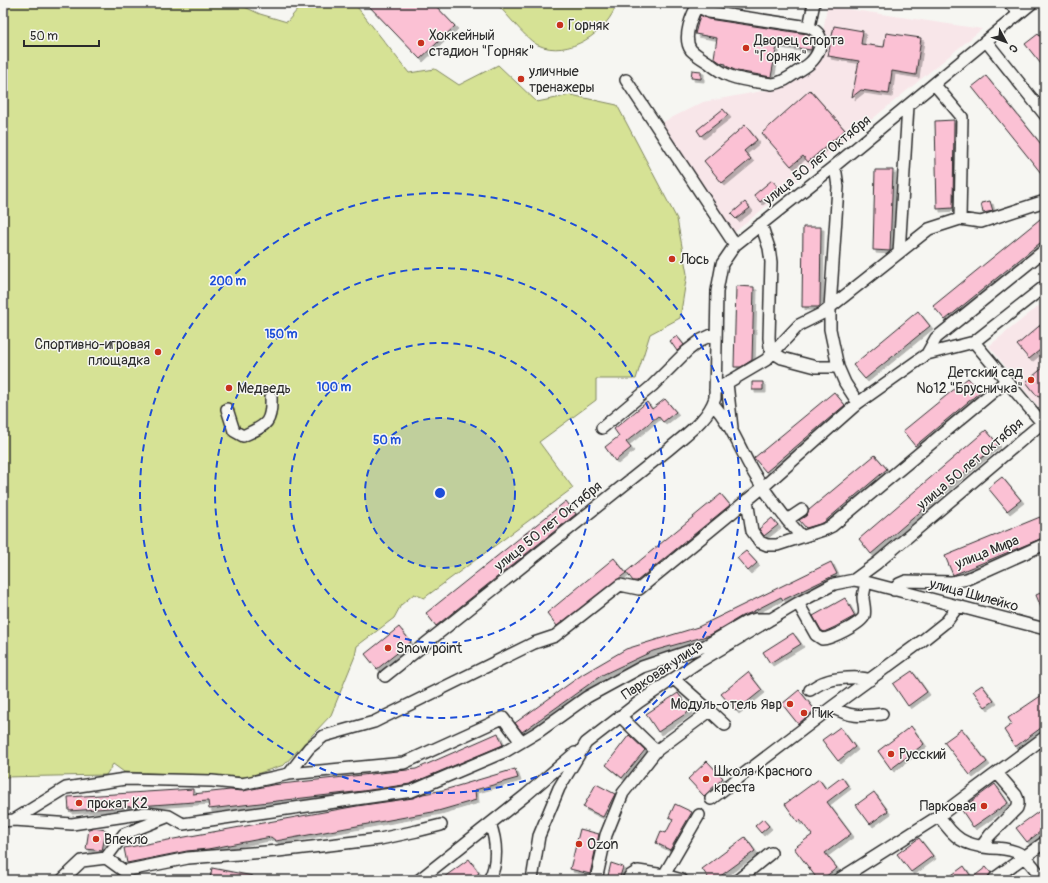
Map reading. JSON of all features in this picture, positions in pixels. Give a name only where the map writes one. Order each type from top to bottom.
[{"type":"street","points":[[809,27],[814,3]]},
{"type":"street","points":[[1009,3],[1020,13]]},
{"type":"street","name":"улица 50 лет Октября","points":[[385,676],[669,449],[704,418],[713,404],[716,390],[717,291],[720,274],[722,264],[735,245],[832,168],[1032,3]]},
{"type":"street","points":[[698,4],[709,12],[809,27],[819,35],[821,40],[816,57],[810,63],[777,84],[730,77],[719,71],[695,53],[689,45],[690,20],[698,4]]},
{"type":"street","points":[[986,42],[1045,115]]},
{"type":"street","points":[[626,80],[735,245]]},
{"type":"street","points":[[934,84],[962,117],[960,219]]},
{"type":"street","points":[[899,254],[908,106]]},
{"type":"street","points":[[832,168],[836,173],[838,187],[830,308],[830,330],[838,367],[845,383],[858,403]]},
{"type":"street","points":[[716,390],[766,360],[799,325],[818,317],[929,229],[960,219],[982,222],[1045,201]]},
{"type":"street","points":[[761,224],[769,248],[771,262],[770,347],[774,353],[782,358],[816,367],[838,367]]},
{"type":"street","points":[[927,354],[936,338],[1045,250]]},
{"type":"street","points":[[289,774],[309,748],[324,736],[374,722],[534,643],[556,636],[620,585],[639,589],[762,488],[858,403],[927,354],[974,342],[1045,286]]},
{"type":"street","points":[[602,428],[652,386],[687,351],[701,340],[716,333]]},
{"type":"street","name":"улица 50 лет Октября","points":[[854,580],[877,563],[1042,423],[974,342]]},
{"type":"street","points":[[747,500],[752,531],[760,542],[767,545],[777,545],[832,526],[1006,381]]},
{"type":"street","points":[[727,383],[732,429]]},
{"type":"street","points":[[227,409],[234,431],[243,436],[266,424],[271,412],[271,397]]},
{"type":"street","points":[[713,404],[732,429],[762,488],[802,537]]},
{"type":"street","points":[[787,520],[802,510]]},
{"type":"street","name":"улица Мира","points":[[894,590],[899,584],[906,581],[952,582],[967,579],[1045,544]]},
{"type":"street","name":"Парковая улица","points":[[532,880],[539,836],[558,788],[586,743],[639,702],[674,679],[771,619],[834,584],[854,580],[894,590]]},
{"type":"street","points":[[798,603],[816,635],[822,639],[830,637],[864,618],[865,613],[863,598],[866,582]]},
{"type":"street","name":"улица Шилейко","points":[[894,590],[1045,629]]},
{"type":"street","points":[[711,799],[942,626],[958,606]]},
{"type":"street","points":[[9,821],[72,824],[146,813],[169,816],[183,824],[412,792],[506,751],[538,732],[586,697],[642,666],[704,646],[751,620],[771,619]]},
{"type":"street","points":[[1034,626],[1045,622]]},
{"type":"street","points":[[810,690],[822,682],[829,680],[865,678],[870,680]]},
{"type":"street","points":[[674,679],[725,726]]},
{"type":"street","points":[[832,707],[841,712],[858,717],[882,714]]},
{"type":"street","points":[[596,880],[606,835],[624,793],[656,751],[710,711]]},
{"type":"street","points":[[620,716],[656,751]]},
{"type":"street","points":[[9,821],[66,788],[125,779],[212,781],[242,784],[289,774],[404,763],[503,718],[521,742]]},
{"type":"street","points":[[838,880],[854,875],[939,816],[1045,737]]},
{"type":"street","points":[[419,880],[490,824],[586,743]]},
{"type":"street","points":[[981,847],[990,835],[1017,808],[1019,804],[1016,795],[997,773]]},
{"type":"street","points":[[106,858],[124,834],[169,816]]},
{"type":"street","points":[[664,875],[699,816]]},
{"type":"street","points":[[939,816],[959,840],[981,847],[1007,849],[1016,852],[1024,857],[1043,880]]},
{"type":"street","points":[[489,880],[494,863],[495,841],[490,824]]},
{"type":"street","points":[[62,880],[82,861],[106,858],[124,871],[188,858],[278,851],[380,839],[441,825]]},
{"type":"street","points":[[995,878],[1045,842]]},
{"type":"street","points":[[738,880],[771,853]]},
{"type":"street","points":[[628,880],[638,871],[664,875],[682,880]]},
{"type":"shaded area","points":[[827,6],[982,29],[730,236],[659,124],[703,102],[779,88],[818,65]]},
{"type":"shaded area","name":"Детский сад №12 \"Брусничка\"","points":[[1045,301],[1045,415],[989,346]]},
{"type":"green space","points":[[3,3],[236,3],[260,14],[287,22],[303,3],[354,3],[409,73],[435,69],[459,85],[498,65],[537,102],[571,95],[617,105],[677,219],[687,274],[680,318],[650,334],[636,379],[596,379],[596,400],[539,442],[573,488],[424,598],[414,594],[401,605],[394,618],[357,646],[355,656],[331,715],[284,765],[247,777],[124,772],[113,764],[106,775],[3,777]]},
{"type":"green space","name":"Горняк","points":[[496,3],[617,3],[605,24],[596,33],[574,46],[550,48],[538,45],[534,42]]},
{"type":"building","name":"Хоккейный стадион \"Горняк\"","points":[[366,3],[433,3],[455,26],[420,59]]},
{"type":"building","name":"Дворец спорта \"Горняк\"","points":[[700,15],[708,19],[807,34],[813,39],[811,50],[777,45],[771,77],[737,71],[714,58],[717,38],[695,34]]},
{"type":"building","points":[[834,26],[863,31],[861,44],[884,47],[886,33],[921,38],[916,75],[892,71],[889,94],[861,90],[852,97],[859,61],[828,56]]},
{"type":"building","points":[[1038,34],[1045,42],[1045,69],[1025,44]]},
{"type":"building","points":[[692,70],[701,71],[701,79],[691,78]]},
{"type":"building","points":[[986,76],[1045,149],[1045,178],[972,87]]},
{"type":"building","points":[[810,90],[845,130],[808,162],[803,156],[791,166],[762,133]]},
{"type":"building","points":[[723,109],[728,115],[701,136],[697,130]]},
{"type":"building","points":[[954,120],[953,208],[937,209],[935,121]]},
{"type":"building","points":[[745,125],[757,140],[744,151],[751,159],[722,183],[704,161]]},
{"type":"building","points":[[875,170],[893,170],[890,251],[873,250]]},
{"type":"building","points":[[772,180],[778,187],[760,202],[754,195]]},
{"type":"building","points":[[990,201],[993,211],[983,213],[981,203]]},
{"type":"building","points":[[745,202],[750,208],[736,219],[731,214]]},
{"type":"building","points":[[1045,215],[1045,239],[945,320],[933,306]]},
{"type":"building","points":[[803,227],[821,227],[820,306],[818,307],[802,307]]},
{"type":"building","points":[[736,286],[754,287],[752,360],[741,367],[734,367]]},
{"type":"building","points":[[918,311],[930,326],[865,379],[853,365]]},
{"type":"building","points":[[1045,321],[1045,346],[1029,359],[1017,345]]},
{"type":"building","points":[[677,336],[684,345],[677,351],[670,341]]},
{"type":"building","points":[[1045,366],[1045,392],[1038,397],[1026,382]]},
{"type":"building","points":[[968,378],[980,392],[915,446],[903,431]]},
{"type":"building","points":[[752,382],[763,382],[763,390],[752,390]]},
{"type":"building","points":[[834,392],[845,405],[766,472],[754,458]]},
{"type":"building","points":[[665,399],[676,412],[663,422],[658,416],[626,442],[631,448],[615,461],[605,447],[619,436],[614,429],[647,402],[652,409]]},
{"type":"building","points":[[986,430],[998,444],[871,554],[859,539]]},
{"type":"building","points":[[875,455],[887,469],[823,523],[806,528],[799,520],[806,516],[809,510]]},
{"type":"building","points":[[1002,477],[1021,500],[1007,511],[988,488]]},
{"type":"building","points":[[721,494],[730,505],[637,581],[633,581],[626,572]]},
{"type":"building","points":[[566,501],[576,514],[436,626],[426,613]]},
{"type":"building","points":[[1040,517],[1045,528],[1045,537],[953,575],[945,556]]},
{"type":"building","points":[[772,518],[778,525],[764,536],[759,529]]},
{"type":"building","points":[[746,551],[757,563],[748,571],[737,558]]},
{"type":"building","points":[[614,558],[626,573],[557,626],[547,613]]},
{"type":"building","points":[[831,562],[837,574],[783,600],[781,597],[742,616],[710,635],[653,651],[602,675],[522,732],[515,723],[583,674],[626,649],[698,627]]},
{"type":"building","points":[[1045,591],[1045,617],[1036,595]]},
{"type":"building","points":[[845,598],[855,616],[824,632],[821,630],[813,616]]},
{"type":"building","name":"Snow point","points":[[399,627],[411,642],[377,669],[365,654]]},
{"type":"building","points":[[793,633],[801,644],[770,663],[763,652]]},
{"type":"building","points":[[912,671],[927,692],[908,706],[893,684]]},
{"type":"building","points":[[748,672],[762,690],[736,711],[721,694]]},
{"type":"building","points":[[982,685],[994,701],[985,707],[973,691]]},
{"type":"building","points":[[799,690],[815,710],[798,724],[782,704]]},
{"type":"building","points":[[678,693],[690,711],[658,732],[646,714]]},
{"type":"building","points":[[1045,693],[1045,725],[1015,747],[1004,730],[1012,724],[1008,718]]},
{"type":"building","points":[[911,726],[924,744],[891,769],[878,751]]},
{"type":"building","points":[[840,727],[855,747],[838,761],[822,740]]},
{"type":"building","points":[[962,729],[987,762],[970,775],[944,742]]},
{"type":"building","points":[[498,733],[503,745],[410,784],[209,809],[208,801],[69,811],[68,797],[193,789],[193,794],[230,790],[243,791],[272,785],[416,769]]},
{"type":"building","points":[[629,735],[645,750],[622,778],[606,765]]},
{"type":"building","name":"Школа Красного креста","points":[[707,761],[723,778],[704,796],[688,779]]},
{"type":"building","points":[[515,769],[518,778],[475,790],[476,800],[438,811],[276,841],[271,837],[127,863],[124,848],[357,806],[413,798]]},
{"type":"building","points":[[842,777],[848,786],[827,802],[851,834],[825,853],[837,868],[821,880],[818,880],[794,848],[812,835],[800,820],[798,822],[785,804],[819,779],[826,789]]},
{"type":"building","points":[[596,784],[615,794],[603,817],[583,807]]},
{"type":"building","name":"Парковая","points":[[995,784],[1008,803],[973,827],[961,809]]},
{"type":"building","points":[[874,792],[888,811],[870,824],[856,805]]},
{"type":"building","points":[[675,804],[692,812],[670,850],[656,843],[661,831],[666,833],[673,819],[669,817]]},
{"type":"building","points":[[1045,807],[1045,828],[1027,842],[1016,828]]},
{"type":"building","points":[[763,819],[769,826],[761,833],[755,826]]},
{"type":"building","points":[[93,828],[106,830],[102,851],[86,849],[89,829]]},
{"type":"building","points":[[580,829],[599,834],[590,874],[570,869]]},
{"type":"building","points":[[745,837],[755,851],[715,880],[710,880],[702,869]]},
{"type":"building","points":[[919,838],[933,856],[911,872],[897,854]]},
{"type":"building","points":[[469,859],[479,873],[470,880],[440,880]]},
{"type":"building","points":[[611,863],[623,867],[619,880],[607,880]]},
{"type":"building","points":[[964,866],[972,878],[986,867],[991,873],[988,876],[988,880],[945,880]]},
{"type":"building","points":[[212,868],[253,876],[252,880],[218,880],[210,878]]},
{"type":"place","name":"Горняк","points":[[560,25]]},
{"type":"place","name":"Хоккейный стадион \"Горняк\"","points":[[421,43]]},
{"type":"place","name":"Дворец спорта \"Горняк\"","points":[[746,48]]},
{"type":"place","name":"уличные тренажеры","points":[[521,79]]},
{"type":"place","name":"Лось","points":[[672,259]]},
{"type":"place","name":"Спортивно-игровая площадка","points":[[158,352]]},
{"type":"place","name":"Детский сад №12 \"Брусничка\"","points":[[1031,380]]},
{"type":"place","name":"Медведь","points":[[229,388]]},
{"type":"place","name":"Snow point","points":[[388,648]]},
{"type":"place","name":"Модуль-отель Явр","points":[[790,704]]},
{"type":"place","name":"Пик","points":[[804,713]]},
{"type":"place","name":"Русский","points":[[891,754]]},
{"type":"place","name":"Школа Красного креста","points":[[706,779]]},
{"type":"place","name":"прокат К2","points":[[79,803]]},
{"type":"place","name":"Парковая","points":[[984,806]]},
{"type":"place","name":"Впекло","points":[[96,839]]},
{"type":"place","name":"Ozon","points":[[579,844]]}]
